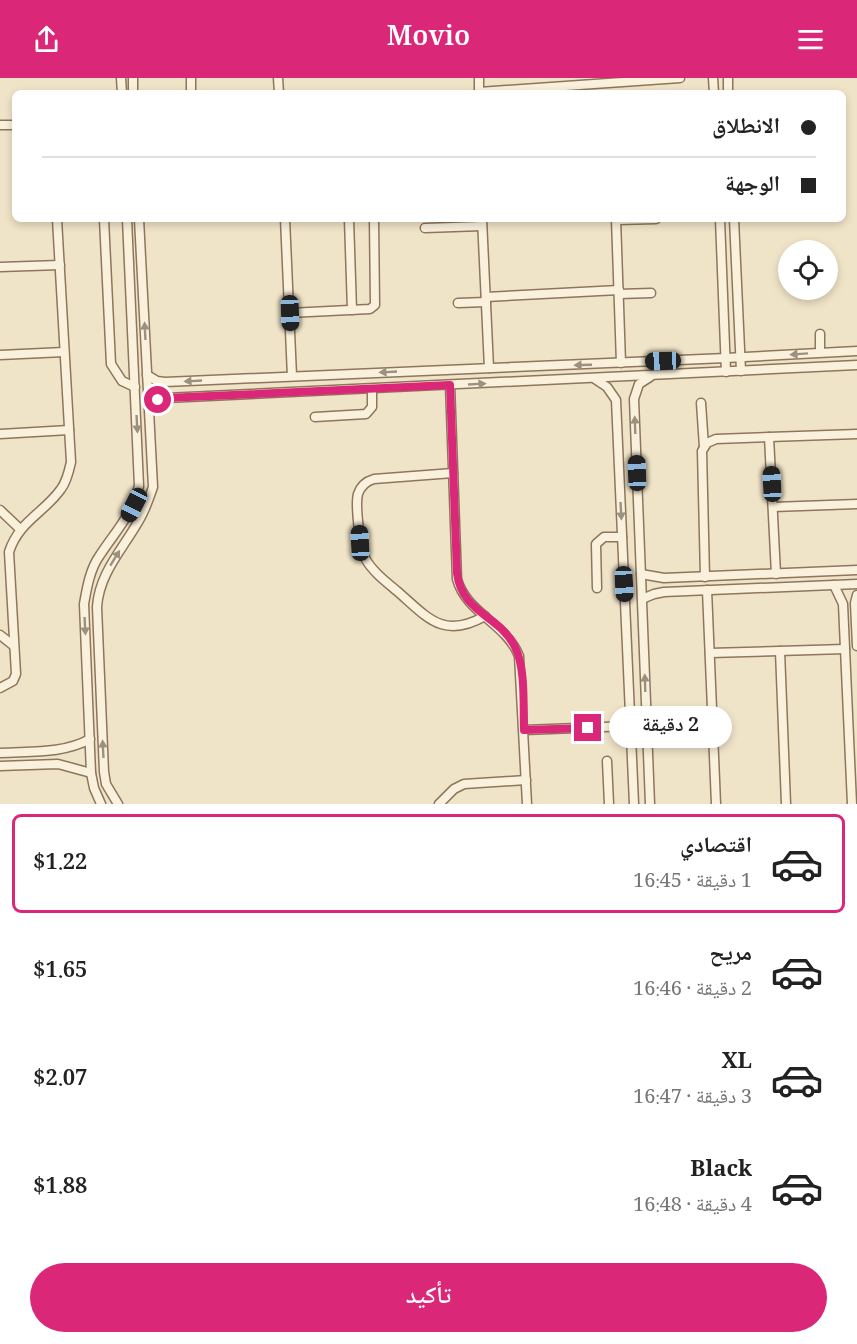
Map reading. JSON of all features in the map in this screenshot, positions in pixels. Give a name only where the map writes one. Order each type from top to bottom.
[{"type":"street","points":[[519,90],[680,78]]},
{"type":"street","points":[[0,688],[7,686],[16,674],[9,552],[20,529],[61,490],[68,477],[70,462],[57,222]]},
{"type":"street","points":[[104,222],[111,364],[123,381],[135,387]]},
{"type":"street","points":[[101,804],[94,788],[91,772],[84,604],[86,589],[99,556],[125,522],[134,505],[139,486],[128,222]]},
{"type":"street","points":[[118,804],[106,784],[104,772],[98,667],[98,591],[140,519],[153,487],[139,222]]},
{"type":"street","points":[[285,222],[292,376]]},
{"type":"street","points":[[349,222],[352,310]]},
{"type":"street","points":[[290,313],[370,309],[375,305],[374,222]]},
{"type":"street","points":[[616,222],[621,363]]},
{"type":"street","points":[[720,222],[726,372]]},
{"type":"street","points":[[734,222],[741,372]]},
{"type":"street","points":[[425,228],[482,223],[489,368]]},
{"type":"street","points":[[0,267],[60,265]]},
{"type":"street","points":[[458,303],[619,292],[651,293]]},
{"type":"street","points":[[820,334],[820,352]]},
{"type":"street","points":[[0,355],[64,351]]},
{"type":"street","points":[[147,375],[157,381],[165,382],[857,351]]},
{"type":"street","points":[[150,408],[158,400],[166,398],[857,365]]},
{"type":"street","points":[[650,804],[634,399],[639,384],[651,376]]},
{"type":"street","points":[[594,378],[607,387],[616,400],[634,804]]},
{"type":"street","points":[[450,385],[458,579],[465,599],[508,636],[519,656],[527,804]]},
{"type":"street","points":[[315,417],[366,414],[372,408],[372,389]]},
{"type":"street","points":[[701,403],[704,447],[705,577]]},
{"type":"street","points":[[0,434],[69,430]]},
{"type":"street","points":[[704,447],[711,440],[716,439],[857,434]]},
{"type":"street","points":[[769,437],[776,574]]},
{"type":"street","points":[[453,473],[374,478],[366,482],[357,497],[360,543],[364,556],[372,569],[431,621],[456,625],[485,616]]},
{"type":"street","points":[[619,474],[637,473]]},
{"type":"street","points":[[773,507],[857,504]]},
{"type":"street","points":[[0,510],[20,529]]},
{"type":"street","points":[[597,588],[596,544],[604,537],[622,537]]},
{"type":"street","points":[[0,573],[9,568]]},
{"type":"street","points":[[641,574],[664,578],[857,570]]},
{"type":"street","points":[[664,578],[664,592]]},
{"type":"street","points":[[642,599],[664,592],[857,584]]},
{"type":"street","points":[[834,585],[843,604],[852,804]]},
{"type":"street","points":[[707,590],[716,804]]},
{"type":"street","points":[[843,604],[856,599],[857,646]]},
{"type":"street","points":[[0,635],[14,646]]},
{"type":"street","points":[[710,653],[845,649]]},
{"type":"street","points":[[780,651],[786,804]]},
{"type":"street","points":[[87,668],[98,667]]},
{"type":"street","points":[[524,730],[630,726]]},
{"type":"street","points":[[0,753],[56,750],[77,746],[90,739]]},
{"type":"street","points":[[607,761],[609,804]]},
{"type":"street","points":[[0,766],[58,764],[91,772]]},
{"type":"street","points":[[633,777],[649,777]]},
{"type":"street","points":[[439,804],[454,789],[464,784],[526,780]]},
{"type":"route","points":[[158,400],[450,385],[459,586],[465,599],[503,631],[516,648],[521,664],[524,730],[588,728]]}]
